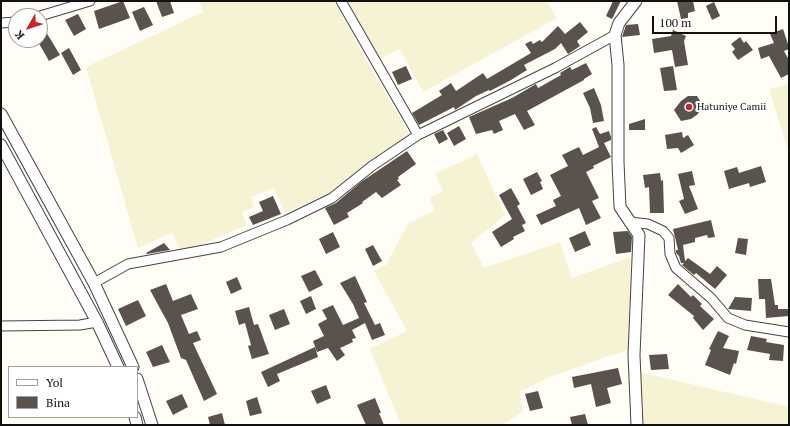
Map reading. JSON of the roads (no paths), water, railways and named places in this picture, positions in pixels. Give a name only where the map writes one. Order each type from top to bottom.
[{"type":"street","points":[[48,14],[90,1]]},
{"type":"street","points":[[341,1],[418,135]]},
{"type":"street","points":[[636,1],[620,22],[615,35],[618,65],[618,162],[620,207],[639,235],[634,355],[637,425]]},
{"type":"street","points":[[94,283],[128,264],[221,247],[287,220],[332,198],[372,166],[418,135],[555,68],[615,35]]},
{"type":"street","points":[[1,114],[94,283],[133,366]]},
{"type":"street","points":[[1,145],[97,322],[118,366]]},
{"type":"street","points":[[629,222],[648,224],[662,231],[669,238],[670,254],[676,268],[711,298],[728,318],[745,325],[789,332]]},
{"type":"street","points":[[1,326],[80,325],[97,322]]},
{"type":"street","points":[[138,382],[152,425]]},
{"type":"place","name":"Hatuniye Camii","points":[[689,107]]}]
